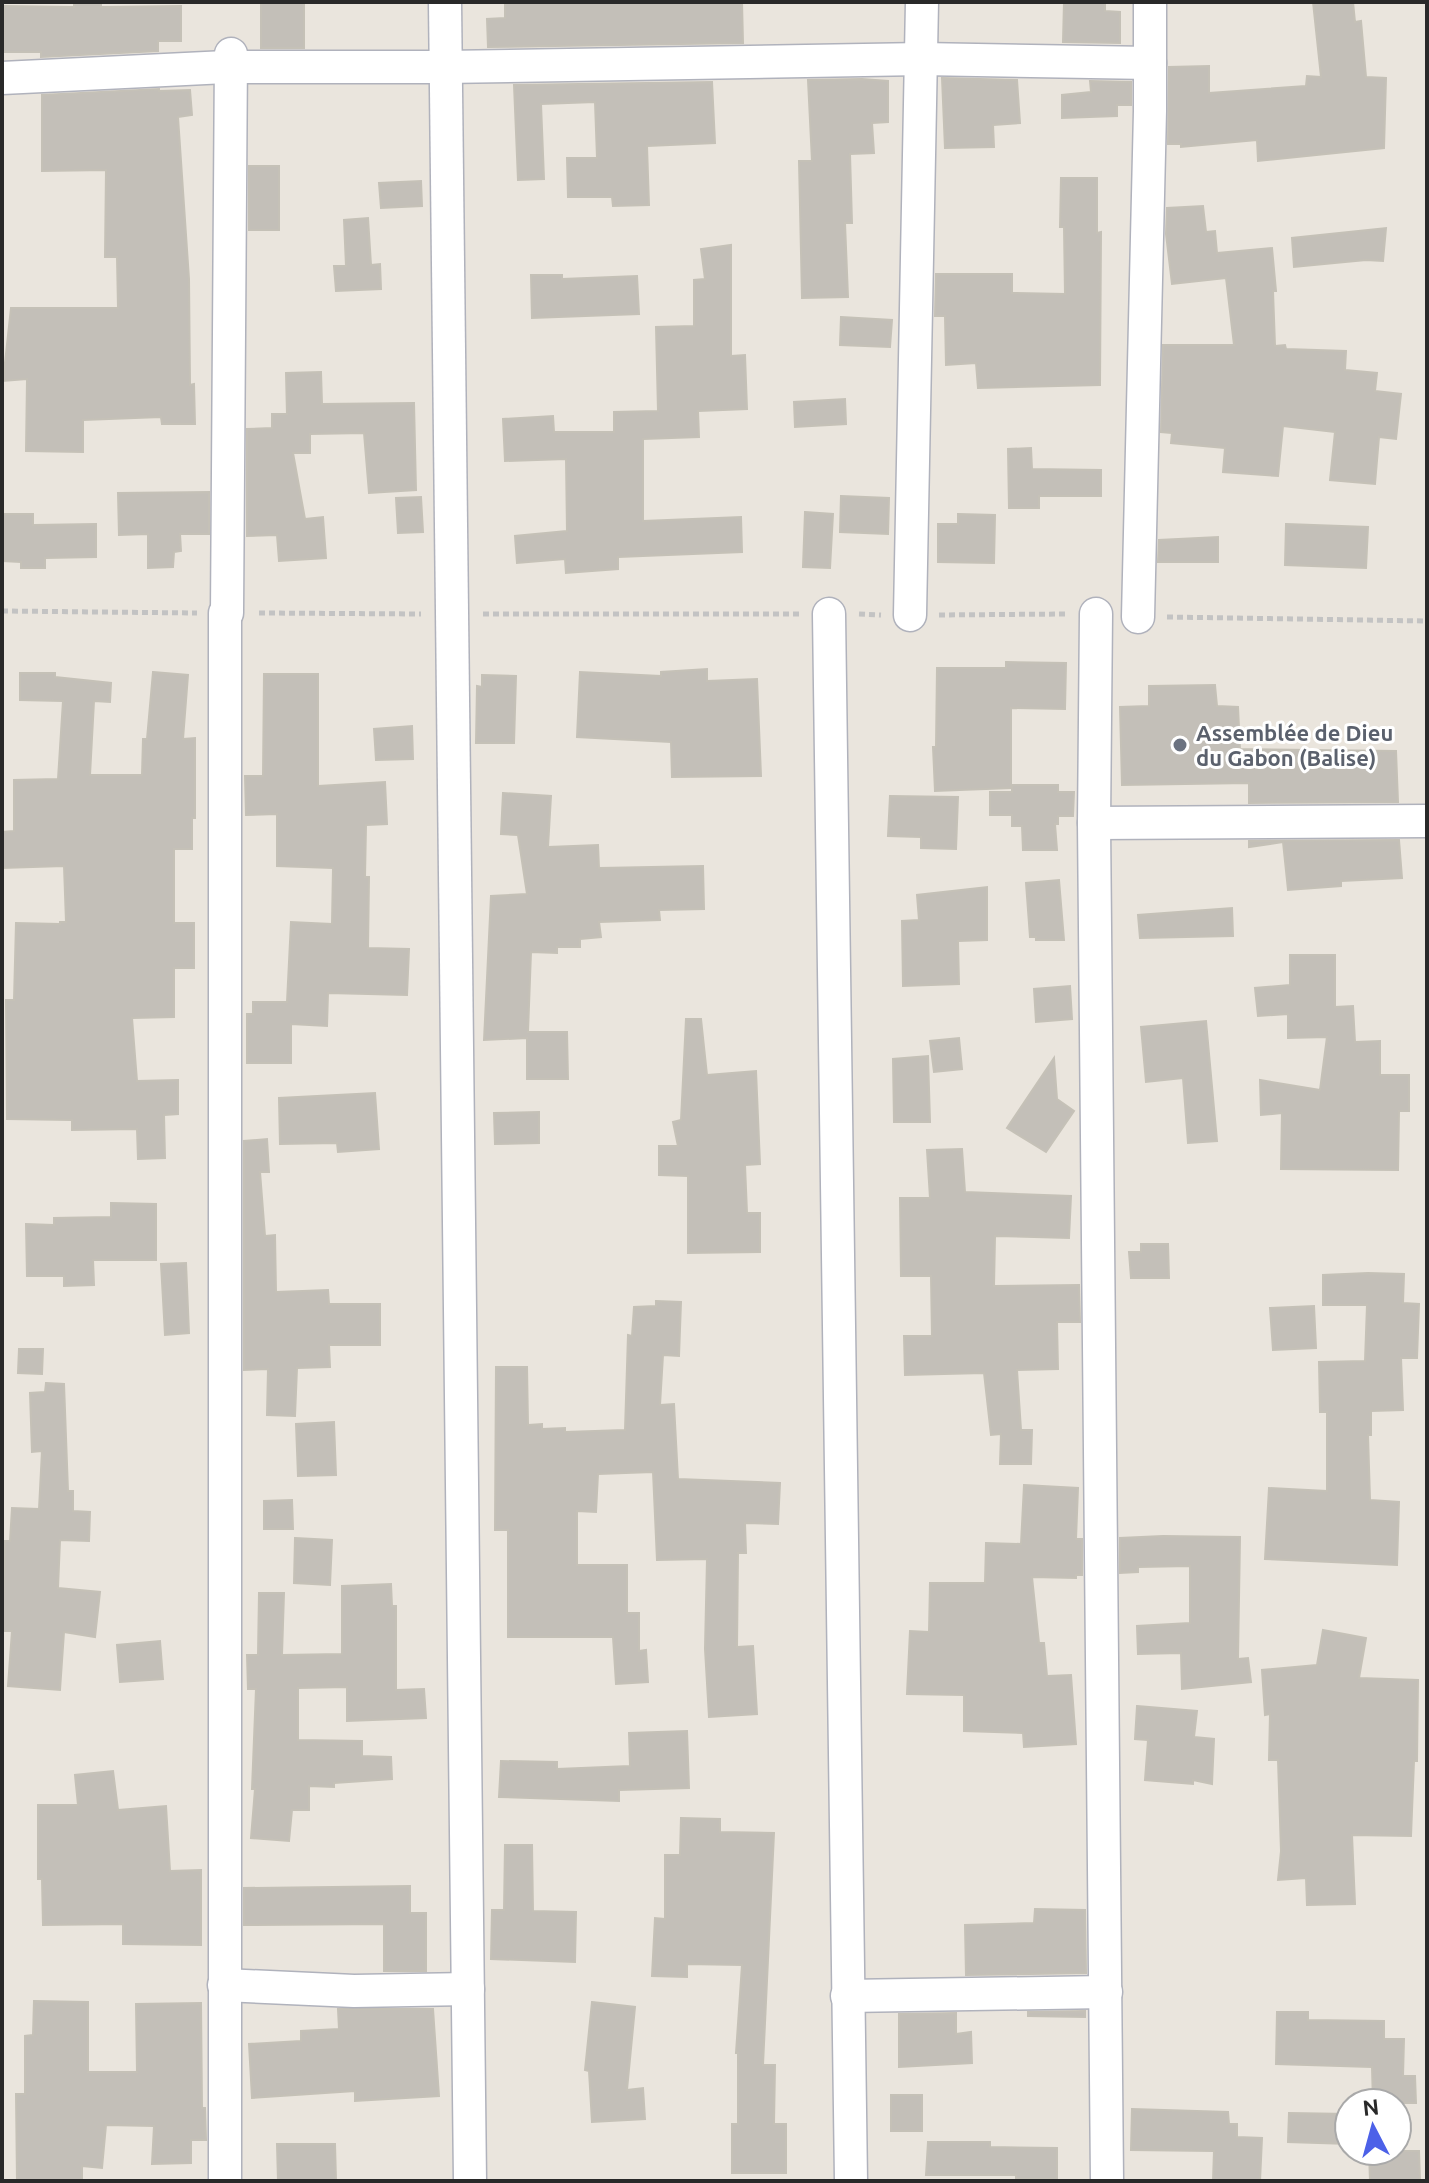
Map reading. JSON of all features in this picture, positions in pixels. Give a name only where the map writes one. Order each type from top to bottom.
[{"type":"street","points":[[445,2],[470,2181]]},
{"type":"street","points":[[910,615],[922,2]]},
{"type":"street","points":[[1138,617],[1150,2]]},
{"type":"street","points":[[2,78],[231,60],[444,67],[922,59],[1150,63]]},
{"type":"street","points":[[225,2181],[226,613],[231,60]]},
{"type":"street","points":[[829,614],[851,2181]]},
{"type":"street","points":[[1096,614],[1094,823],[1107,2181]]},
{"type":"street","points":[[1094,823],[1427,821]]},
{"type":"street","points":[[224,1985],[354,1991],[468,1989]]},
{"type":"street","points":[[847,1996],[1106,1992]]},
{"type":"path","points":[[2,611],[1096,614]]},
{"type":"path","points":[[1138,617],[1427,621]]},
{"type":"building","points":[[74,2],[101,2],[101,7],[181,6],[181,41],[158,41],[158,51],[41,57],[41,52],[3,52],[4,6],[74,7]]},
{"type":"building","points":[[261,2],[304,2],[304,48],[261,48]]},
{"type":"building","points":[[505,2],[742,2],[743,43],[488,47],[487,19],[505,18]]},
{"type":"building","points":[[1064,2],[1105,2],[1105,11],[1120,12],[1120,43],[1063,42]]},
{"type":"building","points":[[1313,2],[1353,2],[1355,22],[1361,21],[1366,77],[1386,78],[1384,148],[1258,161],[1257,140],[1181,147],[1181,144],[1168,144],[1169,67],[1209,66],[1209,93],[1306,86],[1307,76],[1321,77]]},
{"type":"building","points":[[942,78],[1017,80],[1020,123],[993,125],[994,147],[945,148]]},
{"type":"building","points":[[808,80],[888,81],[888,122],[872,123],[874,153],[850,154],[852,223],[845,223],[848,297],[802,298],[799,161],[812,161]]},
{"type":"building","points":[[1090,81],[1131,82],[1131,105],[1117,105],[1117,116],[1062,118],[1062,95],[1091,92]]},
{"type":"building","points":[[712,82],[715,143],[647,146],[649,205],[613,206],[612,197],[568,197],[567,158],[597,158],[595,102],[541,104],[544,179],[518,180],[514,85]]},
{"type":"building","points":[[190,90],[192,115],[178,117],[189,279],[190,385],[194,384],[195,424],[162,424],[161,417],[83,420],[83,452],[26,451],[27,379],[3,381],[11,308],[118,308],[117,257],[105,257],[106,170],[42,171],[42,95]]},
{"type":"building","points":[[249,166],[279,166],[279,230],[249,230]]},
{"type":"building","points":[[1061,178],[1097,178],[1097,233],[1101,232],[1100,385],[978,388],[976,363],[946,365],[945,316],[935,316],[936,274],[1012,274],[1012,293],[1065,294],[1064,227],[1060,227]]},
{"type":"building","points":[[421,181],[422,206],[381,208],[379,183]]},
{"type":"building","points":[[1203,206],[1206,232],[1215,231],[1217,253],[1272,248],[1276,291],[1273,291],[1275,346],[1346,351],[1345,370],[1377,373],[1375,391],[1401,394],[1396,439],[1379,437],[1375,484],[1330,480],[1335,432],[1283,426],[1278,476],[1223,472],[1225,448],[1171,443],[1172,433],[1161,432],[1163,345],[1234,345],[1226,278],[1172,284],[1166,234],[1167,208]]},
{"type":"building","points":[[368,218],[371,265],[380,264],[381,289],[336,291],[334,266],[346,266],[344,220]]},
{"type":"building","points":[[1386,228],[1383,261],[1294,267],[1292,238]]},
{"type":"building","points":[[731,245],[731,356],[745,355],[747,409],[698,411],[699,437],[643,439],[643,521],[741,517],[742,552],[618,557],[618,569],[566,573],[565,559],[517,563],[515,536],[567,531],[566,459],[505,461],[503,419],[553,416],[554,432],[614,432],[614,412],[658,411],[656,327],[694,326],[694,280],[705,279],[701,249]]},
{"type":"building","points":[[531,275],[562,275],[562,279],[637,276],[639,314],[532,318]]},
{"type":"building","points":[[841,317],[892,320],[890,347],[840,345]]},
{"type":"building","points":[[321,372],[322,404],[414,403],[416,490],[369,493],[364,433],[310,434],[310,453],[293,453],[305,519],[323,517],[326,558],[279,561],[277,535],[247,536],[247,429],[272,428],[272,414],[287,414],[286,373]]},
{"type":"building","points":[[845,399],[846,424],[795,427],[794,402]]},
{"type":"building","points":[[1031,448],[1032,469],[1101,470],[1101,496],[1039,496],[1039,508],[1009,508],[1008,449]]},
{"type":"building","points":[[209,492],[209,534],[180,534],[181,551],[174,552],[173,567],[148,568],[148,534],[119,535],[118,493]]},
{"type":"building","points":[[841,496],[889,498],[888,534],[840,532]]},
{"type":"building","points":[[421,497],[423,532],[398,533],[396,498]]},
{"type":"building","points":[[805,512],[833,514],[830,568],[803,567]]},
{"type":"building","points":[[3,514],[33,514],[33,525],[96,524],[96,557],[45,558],[45,568],[21,568],[21,562],[3,561]]},
{"type":"building","points":[[958,514],[995,515],[994,563],[938,562],[938,524],[958,524]]},
{"type":"building","points":[[1286,524],[1368,527],[1366,568],[1285,565]]},
{"type":"building","points":[[1218,537],[1218,562],[1158,562],[1159,540]]},
{"type":"building","points":[[1006,662],[1066,663],[1065,709],[1011,708],[1011,788],[935,791],[933,747],[936,747],[937,668],[1006,668]]},
{"type":"building","points":[[707,669],[707,681],[757,679],[761,776],[672,777],[671,742],[577,737],[580,672],[661,676],[661,672]]},
{"type":"building","points":[[153,672],[188,675],[183,739],[195,738],[195,818],[192,818],[192,849],[174,849],[174,923],[194,923],[194,968],[174,968],[174,1017],[132,1018],[137,1081],[178,1080],[178,1114],[164,1115],[165,1158],[138,1159],[137,1129],[72,1130],[72,1120],[7,1119],[6,1000],[14,1000],[16,923],[66,922],[64,866],[2,868],[2,832],[14,831],[14,780],[58,779],[63,701],[20,700],[20,673],[55,673],[55,677],[111,683],[110,702],[94,701],[90,775],[142,775],[143,739],[147,739]]},
{"type":"building","points":[[264,674],[318,674],[318,786],[385,782],[387,824],[366,825],[368,948],[409,949],[407,995],[328,993],[327,1026],[291,1024],[291,1063],[247,1063],[247,1014],[253,1014],[253,1002],[287,1002],[291,922],[332,924],[333,868],[277,866],[277,814],[246,815],[245,776],[263,776]]},
{"type":"building","points":[[482,675],[516,676],[514,743],[476,743],[477,686],[482,687]]},
{"type":"building","points":[[1215,685],[1217,706],[1238,707],[1240,749],[1396,751],[1398,802],[1249,803],[1249,783],[1122,785],[1120,707],[1149,706],[1149,686]]},
{"type":"building","points":[[412,726],[413,759],[376,760],[374,729]]},
{"type":"building","points":[[1012,785],[1058,785],[1058,792],[1074,792],[1073,816],[1058,816],[1058,824],[1055,824],[1057,850],[1023,850],[1022,826],[1012,826],[1012,815],[990,815],[990,792],[1012,792]]},
{"type":"building","points":[[503,793],[551,796],[548,847],[598,845],[599,868],[703,866],[704,909],[659,910],[660,920],[599,922],[601,937],[580,939],[580,947],[557,947],[557,953],[531,952],[528,1032],[567,1032],[568,1079],[527,1079],[527,1038],[484,1040],[491,896],[527,894],[518,835],[501,834]]},
{"type":"building","points":[[890,796],[958,797],[956,849],[921,848],[921,837],[888,836]]},
{"type":"building","points":[[1399,840],[1402,878],[1341,881],[1341,886],[1288,890],[1283,842],[1249,847],[1249,841]]},
{"type":"building","points":[[1059,880],[1064,940],[1036,940],[1036,937],[1030,937],[1026,883]]},
{"type":"building","points":[[987,887],[987,940],[958,941],[959,984],[903,986],[902,921],[919,920],[917,895]]},
{"type":"building","points":[[1232,908],[1233,936],[1140,938],[1138,915]]},
{"type":"building","points":[[1290,955],[1335,955],[1335,1007],[1353,1006],[1355,1042],[1380,1041],[1380,1075],[1409,1075],[1409,1111],[1399,1111],[1398,1170],[1281,1169],[1282,1113],[1261,1115],[1260,1080],[1320,1090],[1327,1037],[1288,1038],[1288,1014],[1258,1016],[1255,988],[1290,985]]},
{"type":"building","points":[[1070,986],[1072,1019],[1036,1022],[1034,989]]},
{"type":"building","points":[[686,1019],[701,1019],[707,1075],[756,1071],[760,1164],[745,1165],[747,1213],[760,1213],[760,1252],[688,1253],[688,1176],[659,1175],[659,1146],[678,1146],[673,1122],[681,1120]]},
{"type":"building","points":[[1206,1021],[1217,1141],[1188,1143],[1183,1078],[1146,1082],[1141,1027]]},
{"type":"building","points":[[959,1038],[962,1069],[934,1072],[930,1041]]},
{"type":"building","points":[[928,1056],[930,1122],[894,1122],[893,1059]]},
{"type":"building","points":[[1054,1058],[1057,1099],[1074,1111],[1046,1152],[1007,1128]]},
{"type":"building","points":[[375,1093],[379,1149],[338,1152],[337,1143],[280,1144],[279,1098]]},
{"type":"building","points":[[539,1112],[539,1143],[495,1144],[494,1113]]},
{"type":"building","points":[[267,1139],[269,1172],[260,1172],[265,1236],[275,1235],[276,1292],[328,1290],[329,1304],[380,1304],[380,1345],[329,1345],[330,1367],[297,1368],[295,1416],[267,1415],[268,1369],[244,1370],[244,1141]]},
{"type":"building","points":[[962,1149],[965,1192],[1071,1196],[1069,1238],[995,1236],[994,1286],[1079,1285],[1080,1322],[1057,1322],[1058,1369],[1017,1370],[1021,1430],[1032,1430],[1031,1464],[1000,1464],[1001,1434],[991,1435],[984,1373],[905,1375],[904,1336],[932,1336],[931,1276],[901,1276],[900,1198],[930,1198],[927,1150]]},
{"type":"building","points":[[111,1203],[156,1204],[156,1260],[93,1260],[94,1285],[64,1286],[64,1276],[27,1276],[26,1224],[54,1225],[54,1218],[111,1217]]},
{"type":"building","points":[[1141,1244],[1168,1244],[1169,1278],[1131,1278],[1129,1252],[1141,1252]]},
{"type":"building","points":[[186,1263],[189,1333],[165,1335],[161,1264]]},
{"type":"building","points":[[1404,1274],[1403,1303],[1419,1304],[1417,1358],[1401,1358],[1403,1410],[1371,1411],[1371,1435],[1368,1435],[1370,1500],[1399,1502],[1397,1565],[1265,1559],[1269,1488],[1327,1491],[1327,1412],[1320,1412],[1319,1362],[1365,1361],[1367,1305],[1323,1305],[1323,1275]]},
{"type":"building","points":[[656,1301],[681,1302],[679,1356],[663,1355],[660,1405],[674,1404],[678,1479],[780,1483],[778,1524],[745,1523],[746,1553],[738,1553],[737,1647],[753,1646],[757,1714],[709,1717],[705,1649],[707,1559],[657,1560],[653,1472],[598,1474],[596,1512],[577,1511],[577,1565],[627,1565],[627,1613],[639,1613],[639,1651],[646,1650],[648,1682],[616,1684],[613,1637],[508,1637],[508,1530],[495,1530],[496,1367],[527,1367],[528,1425],[542,1424],[542,1429],[565,1428],[565,1432],[625,1430],[628,1335],[632,1336],[634,1307],[656,1306]]},
{"type":"building","points":[[1314,1306],[1316,1348],[1273,1350],[1270,1308]]},
{"type":"building","points":[[19,1349],[43,1349],[42,1374],[18,1373]]},
{"type":"building","points":[[46,1383],[64,1384],[68,1491],[73,1491],[73,1511],[90,1512],[89,1541],[60,1540],[58,1588],[100,1592],[95,1637],[64,1632],[60,1690],[8,1686],[12,1631],[2,1631],[5,1541],[10,1541],[12,1508],[39,1509],[42,1451],[32,1452],[30,1393],[45,1392]]},
{"type":"building","points":[[334,1422],[336,1475],[298,1476],[296,1424]]},
{"type":"building","points":[[1024,1485],[1078,1488],[1076,1539],[1082,1539],[1082,1575],[1076,1575],[1076,1578],[1032,1577],[1039,1643],[1044,1643],[1047,1676],[1071,1675],[1076,1744],[1024,1747],[1023,1733],[964,1731],[964,1695],[907,1694],[910,1631],[929,1632],[930,1583],[985,1583],[986,1543],[1021,1544]]},
{"type":"building","points":[[292,1500],[293,1529],[264,1529],[264,1501]]},
{"type":"building","points":[[1240,1537],[1238,1659],[1248,1658],[1251,1682],[1182,1689],[1181,1653],[1138,1654],[1137,1626],[1190,1623],[1190,1566],[1138,1567],[1138,1572],[1120,1573],[1120,1538]]},
{"type":"building","points":[[295,1538],[332,1540],[330,1585],[294,1583]]},
{"type":"building","points":[[391,1584],[392,1606],[396,1606],[396,1690],[424,1689],[426,1718],[347,1721],[347,1687],[298,1688],[298,1740],[362,1741],[362,1756],[391,1757],[392,1779],[334,1783],[334,1787],[309,1786],[309,1810],[292,1810],[289,1841],[251,1838],[256,1689],[248,1689],[247,1655],[258,1655],[259,1593],[284,1593],[282,1655],[342,1654],[342,1586]]},
{"type":"building","points":[[1323,1630],[1366,1638],[1359,1678],[1418,1680],[1417,1761],[1414,1761],[1411,1836],[1352,1835],[1355,1904],[1307,1905],[1306,1878],[1278,1880],[1281,1851],[1278,1760],[1269,1760],[1270,1714],[1265,1715],[1262,1670],[1317,1665]]},
{"type":"building","points":[[160,1641],[163,1679],[120,1682],[117,1645]]},
{"type":"building","points":[[1137,1706],[1197,1711],[1194,1737],[1214,1739],[1212,1784],[1193,1780],[1193,1784],[1145,1780],[1148,1740],[1135,1739]]},
{"type":"building","points":[[687,1731],[689,1788],[619,1790],[619,1801],[499,1797],[501,1761],[557,1762],[557,1769],[630,1766],[629,1733]]},
{"type":"building","points":[[113,1771],[118,1810],[166,1806],[170,1871],[201,1870],[201,1945],[123,1944],[123,1924],[43,1925],[42,1879],[38,1879],[38,1805],[78,1805],[75,1775]]},
{"type":"building","points":[[681,1818],[720,1819],[720,1832],[774,1833],[763,2065],[775,2065],[774,2124],[786,2124],[786,2173],[732,2173],[732,2124],[738,2124],[736,2053],[742,1965],[687,1964],[687,1977],[652,1976],[655,1918],[665,1919],[665,1855],[680,1855]]},
{"type":"building","points":[[505,1845],[532,1845],[533,1911],[576,1912],[575,1962],[491,1959],[492,1910],[504,1910]]},
{"type":"building","points":[[410,1886],[410,1913],[426,1913],[426,1971],[384,1971],[384,1924],[244,1925],[244,1888]]},
{"type":"building","points":[[1035,1909],[1085,1910],[1086,1973],[966,1975],[965,1925],[1034,1923]]},
{"type":"building","points":[[34,2001],[88,2002],[88,2072],[137,2072],[136,2004],[201,2003],[202,2108],[205,2108],[206,2140],[191,2140],[191,2163],[152,2164],[154,2126],[106,2125],[102,2168],[82,2166],[82,2181],[17,2181],[16,2094],[25,2094],[25,2036],[33,2035]]},
{"type":"building","points":[[592,2002],[635,2007],[627,2090],[643,2088],[645,2119],[592,2122],[589,2071],[585,2070]]},
{"type":"building","points":[[338,2009],[433,2009],[439,2096],[355,2101],[355,2091],[252,2098],[249,2044],[301,2041],[301,2031],[339,2029]]},
{"type":"building","points":[[1085,2011],[1085,2017],[1028,2016],[1028,2012]]},
{"type":"building","points":[[1277,2012],[1308,2012],[1308,2020],[1384,2021],[1384,2039],[1404,2039],[1403,2076],[1415,2076],[1416,2103],[1413,2103],[1413,2087],[1373,2087],[1372,2067],[1276,2064]]},
{"type":"building","points":[[956,2013],[956,2034],[971,2032],[972,2063],[899,2067],[899,2014]]},
{"type":"building","points":[[891,2095],[922,2095],[922,2131],[891,2131]]},
{"type":"building","points":[[1132,2109],[1228,2112],[1229,2124],[1237,2124],[1237,2137],[1262,2138],[1260,2181],[1213,2181],[1214,2151],[1131,2150]]},
{"type":"building","points":[[1289,2113],[1333,2114],[1333,2143],[1288,2142]]},
{"type":"building","points":[[928,2142],[990,2142],[990,2147],[1057,2148],[1057,2179],[1016,2179],[1016,2175],[926,2175]]},
{"type":"building","points":[[277,2144],[335,2144],[336,2181],[278,2181]]},
{"type":"building","points":[[1413,2151],[1419,2151],[1420,2181],[1370,2181],[1370,2167],[1413,2167]]},
{"type":"place","name":"Assemblée de Dieu du Gabon (Balise)","points":[[1180,745]]}]
